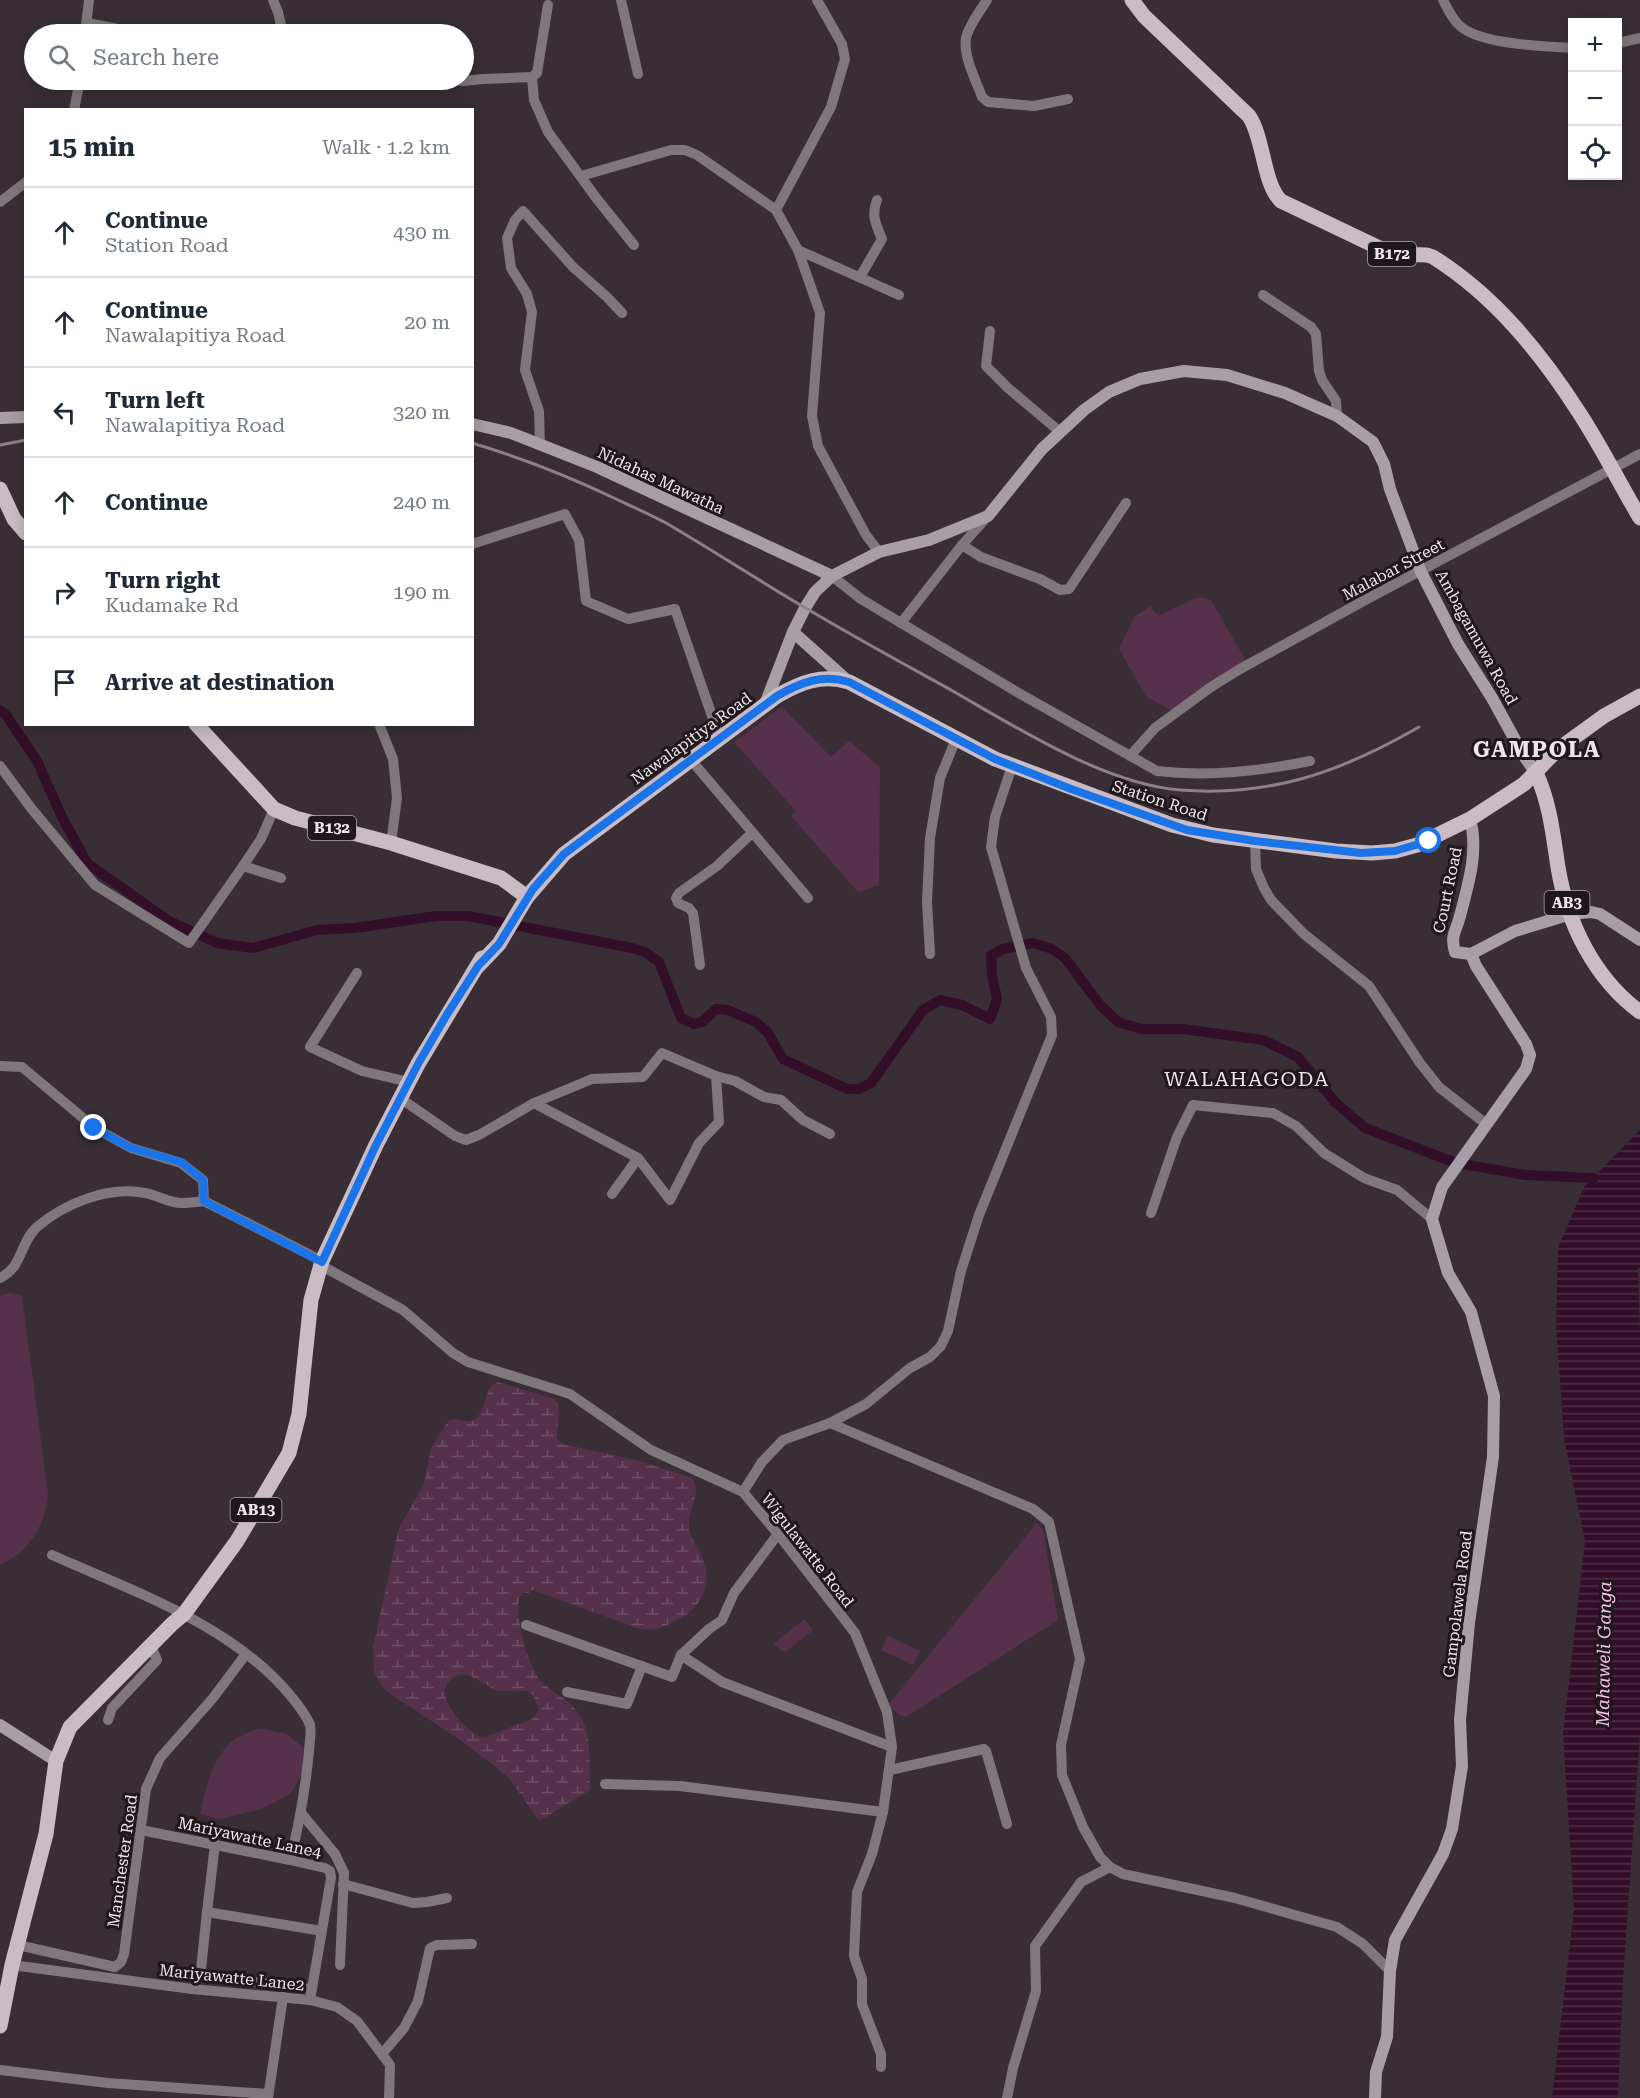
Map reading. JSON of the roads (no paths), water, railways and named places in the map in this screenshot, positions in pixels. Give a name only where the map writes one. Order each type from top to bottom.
[{"type":"main road","name":"B172","points":[[1132,0],[1144,16],[1249,116],[1255,127],[1276,196],[1281,201],[1385,252],[1434,257],[1469,281],[1517,328],[1581,415],[1640,518]]},
{"type":"main road","points":[[0,489],[14,519],[24,531]]},
{"type":"main road","name":"Nawalapitiya Road","points":[[409,1082],[446,1016],[545,862],[564,854],[777,696],[805,681],[831,678],[849,682]]},
{"type":"main road","name":"Station Road","points":[[849,682],[1011,766],[1187,830],[1255,841],[1349,852],[1384,852],[1429,841],[1511,793],[1536,773]]},
{"type":"main road","name":"AB13","points":[[1536,773],[1557,750],[1604,716],[1640,696]]},
{"type":"main road","name":"B132","points":[[198,726],[274,809],[295,818],[391,843],[501,878],[514,878],[523,895]]},
{"type":"main road","name":"AB3","points":[[1536,773],[1546,796],[1561,880],[1579,936],[1596,966],[1616,991],[1640,1012]]},
{"type":"main road","name":"AB13","points":[[0,2026],[12,1965],[46,1834],[56,1761],[70,1727],[184,1614],[237,1541],[289,1453],[300,1414],[311,1300],[322,1264],[376,1145],[409,1082]]},
{"type":"street","points":[[87,24],[89,0]]},
{"type":"street","points":[[273,0],[281,24]]},
{"type":"street","points":[[621,0],[638,74]]},
{"type":"street","points":[[776,210],[831,107],[845,59],[842,44],[817,0]]},
{"type":"street","points":[[987,0],[967,35],[966,44],[967,56],[982,97],[988,102],[1035,106],[1068,99]]},
{"type":"street","points":[[1443,0],[1458,25],[1477,36],[1525,45],[1568,48]]},
{"type":"street","points":[[474,79],[532,77],[537,73],[548,5]]},
{"type":"street","points":[[1622,43],[1640,38]]},
{"type":"street","points":[[532,77],[534,100],[548,132],[597,199],[634,244]]},
{"type":"street","points":[[74,108],[78,90]]},
{"type":"street","points":[[581,176],[671,150],[685,150],[697,155],[776,210],[798,250],[820,313],[812,417],[818,446],[866,535],[879,552],[832,576],[815,592],[793,632],[764,706]]},
{"type":"street","points":[[0,202],[24,184]]},
{"type":"street","points":[[860,277],[882,239],[875,224],[873,210],[877,200]]},
{"type":"street","points":[[540,445],[539,411],[525,370],[532,312],[527,294],[511,268],[507,238],[515,220],[523,211],[573,267],[622,313]]},
{"type":"street","points":[[798,250],[899,295]]},
{"type":"street","points":[[1263,295],[1311,327],[1316,334],[1319,371],[1322,380],[1334,396],[1337,416]]},
{"type":"street","points":[[990,331],[986,366],[1008,388],[1059,431]]},
{"type":"street","name":"Ambagamuwa Road","points":[[879,552],[929,540],[988,516],[1059,431],[1108,392],[1140,379],[1184,371],[1227,375],[1285,393],[1337,416],[1373,442],[1384,464],[1390,489],[1421,572],[1468,660],[1536,773]]},
{"type":"street","points":[[0,417],[24,417]]},
{"type":"street","name":"Nidahas Mawatha","points":[[474,424],[511,433],[597,467],[832,576]]},
{"type":"street","name":"Malabar Street","points":[[1130,756],[1144,739],[1166,720],[1240,669],[1640,454]]},
{"type":"street","points":[[962,545],[981,557],[1065,591],[1069,589],[1126,503]]},
{"type":"street","points":[[474,543],[565,514],[579,540],[586,601],[628,619],[675,609],[720,739]]},
{"type":"street","points":[[901,623],[962,545],[988,516]]},
{"type":"street","points":[[832,576],[861,599],[1157,771],[1175,774],[1266,770],[1310,761]]},
{"type":"street","points":[[793,632],[849,682]]},
{"type":"street","points":[[380,726],[393,759],[397,798],[391,843]]},
{"type":"street","points":[[930,954],[927,902],[930,838],[940,778],[956,739]]},
{"type":"street","points":[[691,760],[808,898]]},
{"type":"street","points":[[0,766],[24,800],[95,885],[189,943],[261,839],[274,809]]},
{"type":"street","points":[[743,1492],[762,1462],[783,1440],[830,1423],[866,1404],[910,1368],[930,1357],[941,1346],[948,1331],[961,1271],[979,1215],[1052,1035],[1051,1017],[1025,963],[991,847],[995,817],[1011,766]]},
{"type":"street","name":"Court Road","points":[[1470,819],[1474,851],[1459,919],[1451,940],[1455,952],[1471,954]]},
{"type":"street","points":[[700,965],[693,912],[678,903],[676,898],[679,893],[717,866],[752,833]]},
{"type":"street","points":[[1255,841],[1256,869],[1271,900],[1304,934],[1369,986],[1420,1064],[1439,1087],[1486,1124]]},
{"type":"street","points":[[243,866],[281,878]]},
{"type":"street","points":[[1151,1213],[1177,1137],[1193,1105],[1273,1113],[1296,1126],[1324,1153],[1364,1178],[1397,1190],[1432,1219],[1442,1186],[1526,1069],[1530,1055],[1526,1044],[1476,966],[1471,954],[1515,931],[1571,914],[1591,912],[1600,914],[1640,940]]},
{"type":"street","points":[[357,973],[310,1047],[362,1071],[409,1082]]},
{"type":"street","points":[[400,1098],[455,1136],[466,1140],[479,1135],[534,1103],[592,1079],[643,1077],[662,1053],[716,1076],[735,1081],[764,1097],[781,1100],[803,1120],[830,1134]]},
{"type":"street","points":[[0,1066],[22,1067],[94,1128],[131,1148],[181,1162],[203,1180],[204,1201],[179,1203],[146,1193],[130,1192],[111,1193],[83,1200],[50,1217],[35,1229],[16,1265],[10,1273],[0,1278]]},
{"type":"street","points":[[534,1103],[638,1158],[670,1200],[699,1143],[719,1122],[716,1076]]},
{"type":"street","points":[[612,1194],[638,1158]]},
{"type":"street","name":"Wigulawatte Road","points":[[204,1201],[403,1310],[453,1353],[468,1362],[570,1394],[651,1450],[743,1492],[778,1534],[855,1633],[887,1712],[892,1747],[890,1770],[883,1812],[872,1854],[857,1892],[854,1956],[862,1978],[862,2004],[881,2054],[881,2067]]},
{"type":"street","name":"Gampolawela Road","points":[[1375,2098],[1376,2072],[1388,2037],[1390,1971],[1395,1940],[1443,1854],[1452,1829],[1462,1766],[1460,1720],[1469,1623],[1493,1456],[1494,1396],[1471,1312],[1448,1273],[1432,1219]]},
{"type":"street","points":[[830,1423],[1033,1509],[1049,1522],[1080,1659],[1061,1745],[1062,1775],[1083,1827],[1100,1857],[1110,1867],[1123,1874],[1235,1898],[1338,1927],[1363,1944],[1390,1971]]},
{"type":"street","points":[[526,1625],[672,1677],[681,1655],[722,1620],[734,1593],[778,1534]]},
{"type":"street","points":[[52,1555],[184,1614],[246,1654],[277,1679],[299,1707],[311,1726],[305,1797],[290,1860]]},
{"type":"street","points":[[108,1720],[112,1708],[157,1660],[151,1646]]},
{"type":"street","name":"Manchester Road","points":[[18,1946],[115,1967],[121,1962],[124,1954],[146,1789],[160,1758],[213,1698],[246,1654]]},
{"type":"street","points":[[681,1655],[722,1682],[892,1747]]},
{"type":"street","points":[[567,1692],[627,1704],[642,1666]]},
{"type":"street","points":[[0,1725],[56,1761]]},
{"type":"street","points":[[890,1770],[984,1749],[1007,1824]]},
{"type":"street","points":[[604,1784],[680,1786],[883,1812]]},
{"type":"street","points":[[301,1813],[334,1854],[344,1873],[340,1965]]},
{"type":"street","name":"Mariyawatte Lane4","points":[[141,1830],[290,1860],[325,1868],[330,1872],[331,1878],[311,1994]]},
{"type":"street","points":[[215,1844],[202,1972],[214,1977],[311,1994]]},
{"type":"street","points":[[1007,2098],[1013,2068],[1036,1991],[1035,1946],[1081,1882],[1110,1867]]},
{"type":"street","points":[[343,1884],[413,1903],[447,1898]]},
{"type":"street","points":[[207,1912],[322,1931]]},
{"type":"street","points":[[382,2054],[404,2028],[418,2001],[430,1948],[436,1945],[472,1944]]},
{"type":"street","name":"Mariyawatte Lane2","points":[[12,1965],[192,1989],[283,1997],[311,1994],[337,2007],[357,2021],[382,2054],[390,2065],[389,2098]]},
{"type":"street","points":[[0,2070],[268,2096],[283,1997]]},
{"type":"water","name":"Mahaweli Ganga","points":[[1640,1130],[1640,1267],[1638,1269],[1640,1733],[1623,1981],[1618,2098],[1552,2098],[1574,1909],[1563,1734],[1585,1541],[1564,1439],[1556,1324],[1558,1248],[1584,1187]]},
{"type":"waterway","points":[[0,710],[6,715],[37,761],[62,817],[87,863],[169,921],[217,943],[253,948],[317,930],[355,928],[436,916],[468,916],[632,948],[645,952],[659,962],[681,1018],[694,1024],[702,1022],[716,1009],[728,1010],[756,1022],[768,1033],[783,1059],[847,1089],[859,1089],[871,1083],[923,1010],[940,1000],[962,1005],[990,1019],[997,999],[991,955],[1003,949],[1033,943],[1052,949],[1065,958],[1100,1005],[1118,1022],[1141,1029],[1183,1029],[1263,1040],[1298,1057],[1335,1102],[1365,1128],[1456,1163],[1526,1175],[1594,1178]]},
{"type":"railway","points":[[0,445],[24,440]]},
{"type":"railway","points":[[474,444],[562,475],[660,520],[773,589],[1032,736],[1061,752],[1121,777],[1180,790],[1213,791],[1275,785],[1333,769],[1362,757],[1419,727]]},
{"type":"district","name":"GAMPOLA","points":[[1537,749]]},
{"type":"district","name":"WALAHAGODA","points":[[1247,1079]]}]
